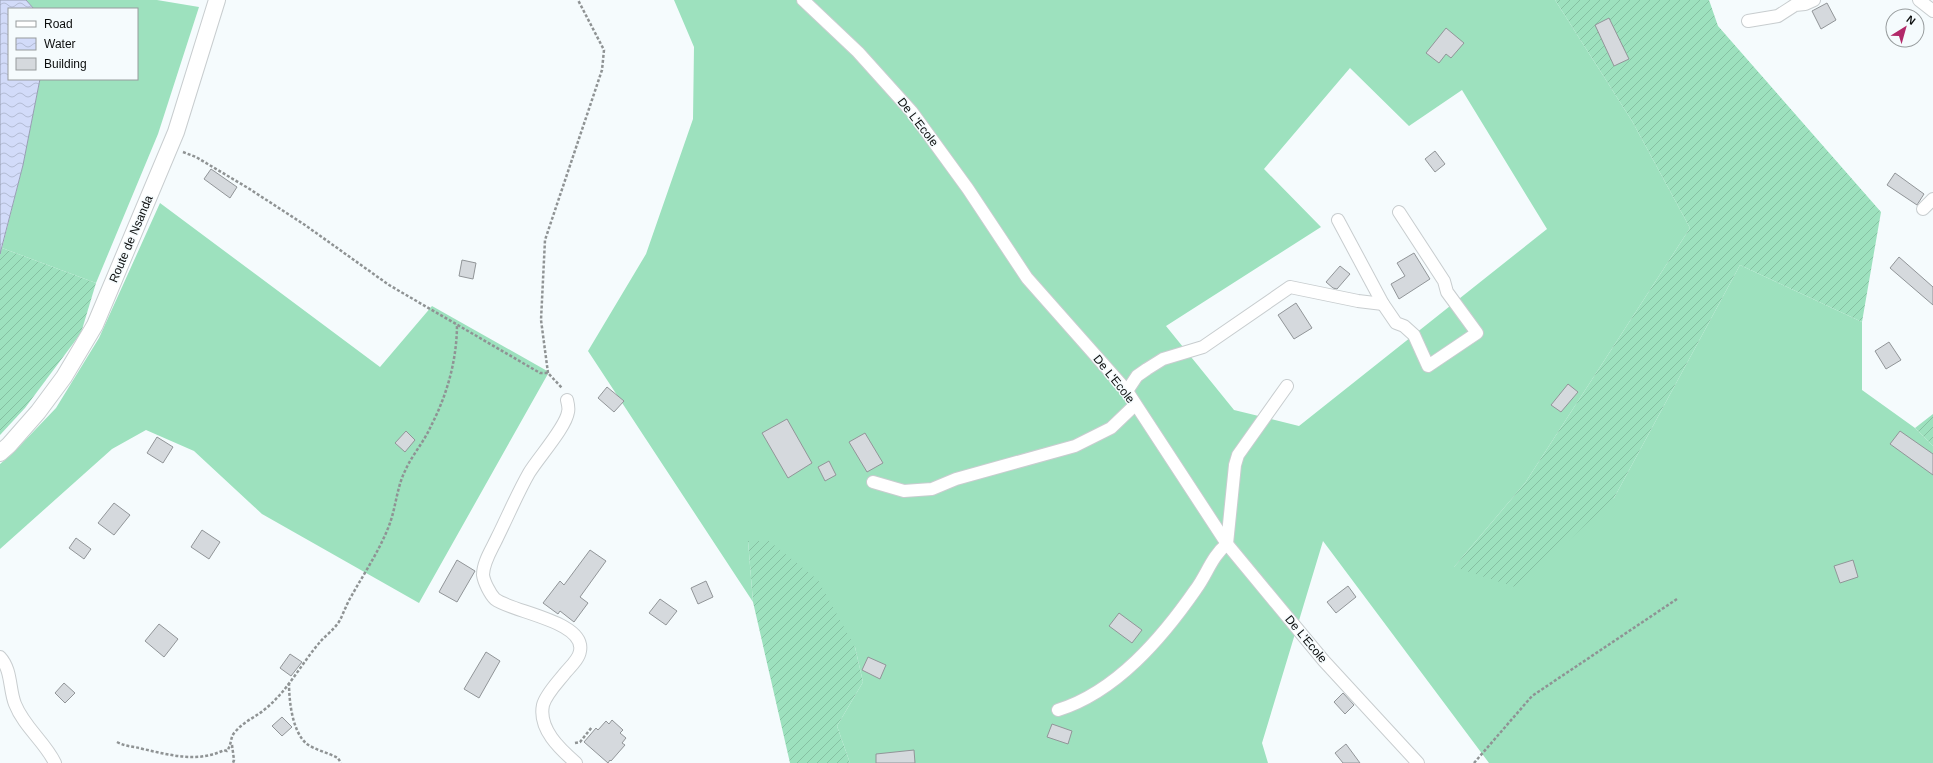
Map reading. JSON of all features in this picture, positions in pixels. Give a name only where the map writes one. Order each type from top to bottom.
[{"type":"street","name":"Route de Nsanda","points":[[0,453],[9,446],[38,412],[64,377],[95,325],[171,145],[217,0]]},
{"type":"street","name":"De L'Ecole","points":[[803,0],[858,52],[912,112],[968,189],[1027,278],[1127,391],[1227,544],[1324,661],[1418,763]]},
{"type":"street","points":[[1748,21],[1778,16],[1795,6],[1814,0]]},
{"type":"street","points":[[1919,0],[1933,12]]},
{"type":"street","points":[[1923,209],[1933,199]]},
{"type":"street","points":[[1338,220],[1383,304],[1396,323],[1404,326],[1414,335],[1428,366],[1477,333],[1447,292],[1444,281],[1399,212]]},
{"type":"street","points":[[1127,391],[1137,376],[1147,369],[1163,359],[1203,347],[1290,287],[1358,301],[1383,304]]},
{"type":"street","points":[[1058,710],[1074,705],[1121,674],[1147,651],[1196,590],[1216,554],[1227,544],[1235,465],[1238,455],[1287,386]]},
{"type":"street","points":[[567,400],[568,412],[562,425],[529,473],[487,558],[483,575],[494,598],[509,606],[550,620],[569,630],[578,638],[581,650],[576,660],[543,705],[543,724],[559,745],[576,763]]},
{"type":"street","points":[[872,482],[904,491],[932,489],[956,480],[1075,446],[1111,428],[1135,405]]},
{"type":"street","points":[[0,657],[8,671],[15,705],[33,734],[50,752],[55,763]]},
{"type":"path","points":[[567,400],[562,387],[548,373],[541,320],[545,240],[602,70],[604,50],[578,0]]},
{"type":"path","points":[[171,145],[196,157],[248,188],[305,225],[389,285],[540,374],[548,373]]},
{"type":"path","points":[[233,763],[233,733],[241,725],[264,710],[289,683],[320,641],[340,619],[352,595],[371,565],[374,554],[390,522],[404,472],[431,428],[444,397],[452,369],[457,343],[457,324]]},
{"type":"path","points":[[1474,763],[1532,696],[1677,599]]},
{"type":"path","points":[[289,683],[289,699],[292,717],[307,744],[338,758],[341,763]]},
{"type":"path","points":[[559,745],[580,742],[592,727]]},
{"type":"path","points":[[117,742],[126,747],[137,747],[186,759],[218,754],[224,750],[227,751],[232,744]]},
{"type":"green space","points":[[26,0],[157,0],[199,7],[158,134],[96,283],[2,248],[23,165],[40,80],[138,80],[138,8],[33,8]]},
{"type":"green space","points":[[674,0],[1555,0],[1632,121],[1690,228],[1525,483],[1454,567],[1614,498],[1740,265],[1862,322],[1862,390],[1915,428],[1933,446],[1933,763],[1489,763],[1323,541],[1262,743],[1268,763],[850,763],[837,726],[863,682],[855,647],[748,541],[753,602],[588,351],[646,254],[693,119],[694,47]],"holes":[[[1350,68],[1409,126],[1462,90],[1547,229],[1299,426],[1234,410],[1166,326],[1321,227],[1264,169]]]},
{"type":"green space","points":[[1555,0],[1709,0],[1718,26],[1881,212],[1862,322],[1740,265],[1614,498],[1518,588],[1454,567],[1525,483],[1690,228],[1632,121]]},
{"type":"green space","points":[[160,203],[380,367],[432,306],[549,372],[419,603],[262,514],[194,451],[146,430],[112,449],[0,549],[0,464],[12,454],[56,408],[99,338]]},
{"type":"green space","points":[[2,248],[96,283],[81,333],[25,408],[0,435],[0,254]]},
{"type":"green space","points":[[1933,414],[1933,446],[1915,428]]},
{"type":"green space","points":[[748,541],[769,541],[818,580],[855,647],[863,682],[837,726],[850,763],[790,763],[753,602]]},
{"type":"water","points":[[0,0],[26,0],[33,8],[8,8],[8,80],[40,80],[23,165],[0,254]]},
{"type":"building","points":[[1827,3],[1836,20],[1821,29],[1812,11]]},
{"type":"building","points":[[1609,18],[1629,59],[1614,66],[1595,25]]},
{"type":"building","points":[[1446,28],[1464,43],[1451,58],[1446,54],[1439,63],[1426,53]]},
{"type":"building","points":[[1435,151],[1445,164],[1435,172],[1425,159]]},
{"type":"building","points":[[211,169],[237,187],[230,198],[204,179]]},
{"type":"building","points":[[1895,173],[1924,194],[1917,205],[1887,185]]},
{"type":"building","points":[[1414,253],[1430,279],[1399,299],[1391,284],[1405,276],[1397,263]]},
{"type":"building","points":[[1899,257],[1933,287],[1933,305],[1890,268]]},
{"type":"building","points":[[462,260],[476,263],[473,279],[459,276]]},
{"type":"building","points":[[1340,266],[1350,274],[1337,289],[1333,288],[1326,282]]},
{"type":"building","points":[[1296,303],[1312,328],[1294,339],[1278,315]]},
{"type":"building","points":[[1889,342],[1901,360],[1886,369],[1875,351]]},
{"type":"building","points":[[1568,384],[1578,392],[1561,412],[1551,405]]},
{"type":"building","points":[[607,387],[624,401],[614,412],[598,398]]},
{"type":"building","points":[[787,419],[812,463],[788,478],[762,433]]},
{"type":"building","points":[[406,431],[415,440],[405,452],[395,443]]},
{"type":"building","points":[[1900,431],[1933,454],[1933,475],[1890,444]]},
{"type":"building","points":[[865,433],[883,463],[867,472],[849,442]]},
{"type":"building","points":[[157,437],[173,447],[163,463],[147,453]]},
{"type":"building","points":[[829,461],[836,475],[825,481],[818,467]]},
{"type":"building","points":[[114,503],[130,515],[114,535],[98,523]]},
{"type":"building","points":[[202,530],[220,542],[209,559],[191,547]]},
{"type":"building","points":[[76,538],[91,549],[84,559],[69,548]]},
{"type":"building","points":[[590,550],[606,561],[580,597],[588,603],[574,622],[560,611],[558,614],[543,603],[560,581],[564,585]]},
{"type":"building","points":[[457,560],[475,571],[457,602],[439,592]]},
{"type":"building","points":[[1853,560],[1858,577],[1840,583],[1834,566]]},
{"type":"building","points":[[706,581],[713,597],[698,604],[691,588]]},
{"type":"building","points":[[1348,586],[1356,597],[1336,613],[1327,602]]},
{"type":"building","points":[[660,599],[677,611],[666,625],[649,613]]},
{"type":"building","points":[[1119,613],[1142,630],[1132,643],[1109,626]]},
{"type":"building","points":[[159,624],[178,639],[164,657],[145,641]]},
{"type":"building","points":[[486,652],[500,661],[479,698],[464,689]]},
{"type":"building","points":[[290,654],[302,662],[291,676],[280,668]]},
{"type":"building","points":[[868,657],[886,665],[880,679],[862,670]]},
{"type":"building","points":[[64,683],[75,693],[65,703],[55,693]]},
{"type":"building","points":[[1343,693],[1354,705],[1345,714],[1334,702]]},
{"type":"building","points":[[282,717],[292,727],[282,736],[272,726]]},
{"type":"building","points":[[612,720],[623,730],[620,733],[626,738],[622,743],[625,745],[608,763],[584,742],[596,728],[598,730],[606,721],[609,724]]},
{"type":"building","points":[[1052,724],[1072,731],[1068,744],[1047,737]]},
{"type":"building","points":[[1346,744],[1360,763],[1343,763],[1335,753]]},
{"type":"building","points":[[914,750],[915,763],[876,763],[876,754]]}]
